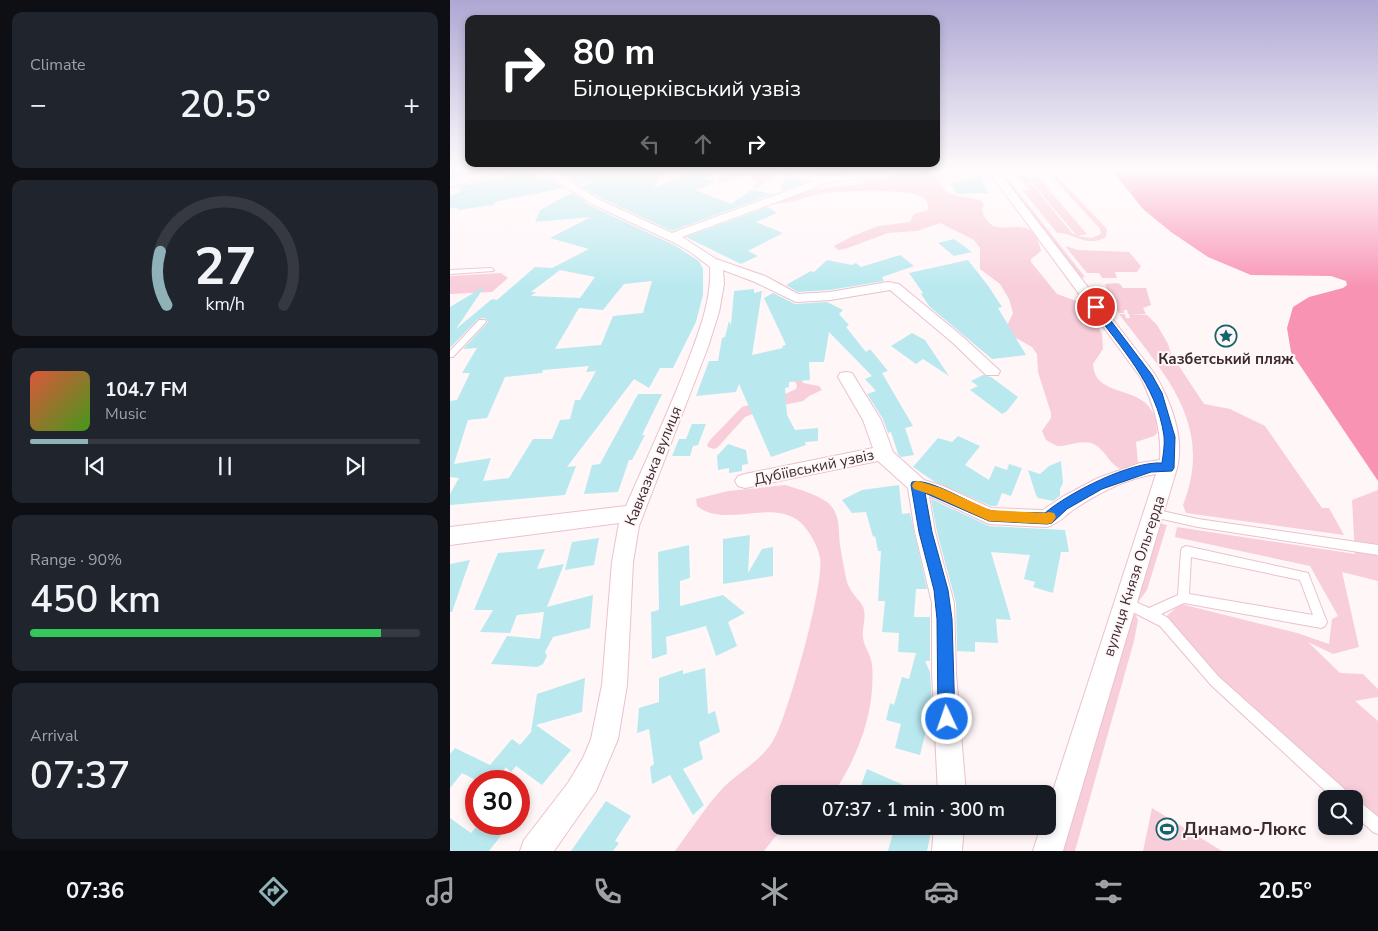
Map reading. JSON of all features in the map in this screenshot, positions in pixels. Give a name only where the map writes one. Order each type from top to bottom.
[{"type":"street","points":[[610,209],[671,237],[716,270],[745,273],[796,298],[830,296],[888,286],[894,287],[967,347],[992,371]]},
{"type":"street","points":[[671,237],[748,209]]},
{"type":"street","name":"вулиця Князя Ольгерда","points":[[1022,209],[1148,377],[1159,399],[1168,429],[1170,444],[1168,468],[1124,602],[1048,851]]},
{"type":"street","name":"Кавказька вулиця","points":[[535,851],[592,769],[604,742],[614,682],[626,537],[633,513],[705,337],[716,302],[716,270]]},
{"type":"street","points":[[846,377],[872,420],[883,453],[917,485],[936,491],[989,516],[1047,519],[1062,506],[1098,486],[1151,467],[1168,468]]},
{"type":"street","name":"Дубіївський узвіз","points":[[745,481],[883,453]]},
{"type":"street","points":[[917,485],[925,532],[942,602],[951,785]]},
{"type":"street","points":[[450,536],[633,513]]},
{"type":"street","points":[[947,851],[948,835]]},
{"type":"lane","points":[[450,272],[491,270]]},
{"type":"lane","points":[[450,355],[482,322]]},
{"type":"lane","points":[[1153,513],[1198,523],[1378,550]]},
{"type":"lane","points":[[1149,614],[1183,598],[1321,622],[1304,576],[1186,551],[1183,598]]},
{"type":"lane","points":[[1124,602],[1158,618],[1170,627],[1198,663],[1215,680],[1336,790]]},
{"type":"lane","points":[[1363,814],[1378,827]]},
{"type":"shaded area","points":[[982,209],[984,216],[993,226],[1022,227],[1033,233],[1038,240],[1041,251],[1031,259],[1031,262],[1057,294],[1079,302],[1096,322],[1102,334],[1103,349],[1093,364],[1096,376],[1104,384],[1137,398],[1147,405],[1154,416],[1157,433],[1154,436],[1136,442],[1138,463],[1130,468],[1123,469],[1117,467],[1097,446],[1091,443],[1082,442],[1057,446],[1046,440],[1042,431],[1051,418],[1051,413],[1038,372],[1037,354],[1032,347],[1009,334],[1006,328],[1013,313],[1009,299],[1000,284],[980,269],[980,248],[974,240],[940,223],[917,231],[888,233],[845,249],[838,250],[834,246],[878,226],[910,222],[914,214],[928,210]]},
{"type":"shaded area","points":[[1026,209],[1031,209],[1085,277],[1079,278]]},
{"type":"shaded area","points":[[1037,209],[1052,209],[1072,233],[1076,235],[1054,209],[1065,209],[1087,234],[1077,236],[1092,238],[1101,234],[1100,229],[1082,209],[1088,209],[1107,229],[1106,237],[1092,241],[1057,233]]},
{"type":"shaded area","points":[[1143,209],[1378,209],[1378,481],[1291,352],[1287,328],[1293,307],[1309,297],[1343,288],[1347,285],[1346,281],[1331,276],[1251,275],[1208,257],[1171,232]]},
{"type":"shaded area","points":[[1065,246],[1078,250],[1129,252],[1141,266],[1137,272],[1115,272],[1117,278],[1102,278],[1099,273],[1087,273]]},
{"type":"shaded area","points":[[501,273],[508,278],[492,292],[450,294],[450,276]]},
{"type":"shaded area","points":[[1117,283],[1123,288],[1146,288],[1151,305],[1143,308],[1146,314],[1128,314],[1127,310],[1124,310],[1124,313],[1119,313],[1100,289],[1107,289],[1105,284]]},
{"type":"shaded area","points":[[1119,314],[1125,314],[1126,318],[1130,318],[1129,314],[1147,315],[1157,325],[1168,344],[1171,354],[1204,404],[1230,409],[1265,426],[1322,508],[1329,508],[1344,535],[1186,513],[1183,505],[1191,476],[1193,449],[1189,425],[1180,402],[1167,379]]},
{"type":"shaded area","points":[[791,371],[801,378],[803,383],[819,386],[822,390],[803,401],[768,408],[745,417],[718,447],[714,449],[708,447],[707,445],[711,439],[742,407],[779,397],[796,389],[797,386]]},
{"type":"shaded area","points":[[785,485],[823,499],[835,511],[847,582],[863,607],[865,617],[863,637],[872,665],[871,699],[868,716],[857,749],[839,785],[771,785],[771,835],[778,835],[764,851],[675,851],[721,790],[762,755],[773,741],[787,707],[804,651],[817,594],[820,558],[815,543],[803,525],[788,515],[762,512],[721,515],[697,506],[696,499],[728,491]]},
{"type":"shaded area","points":[[1378,490],[1378,581],[1342,572],[1359,647],[1333,654],[1308,642],[1340,673],[1363,674],[1378,689],[1378,697],[1355,701],[1378,721],[1378,819],[1363,807],[1363,790],[1343,790],[1199,659],[1164,618],[1181,604],[1297,633],[1329,644],[1332,619],[1338,616],[1310,566],[1175,537],[1177,527],[1355,554],[1352,500]]},
{"type":"shaded area","points":[[1159,523],[1167,525],[1147,590],[1139,601],[1136,599]]},
{"type":"shaded area","points":[[1132,614],[1136,615],[1138,620],[1134,641],[1075,851],[1060,851]]},
{"type":"shaded area","name":"Динамо-Люкс","points":[[1152,808],[1222,851],[1143,851]]},
{"type":"building","points":[[542,209],[597,209],[674,245],[699,261],[703,269],[703,295],[696,322],[673,368],[660,368],[649,388],[634,379],[567,467],[576,466],[565,495],[450,505],[450,494],[459,478],[450,477],[450,401],[457,400],[470,373],[462,373],[477,348],[463,349],[488,322],[485,318],[478,319],[450,348],[450,307],[485,286],[456,329],[492,299],[497,300],[535,267],[552,268],[589,249],[550,238],[591,217],[535,222]],"holes":[[[560,270],[595,277],[580,298],[531,296],[536,292],[531,292]],[[652,281],[643,313],[613,316],[601,345],[555,349],[579,308],[603,310],[624,284]],[[589,366],[586,372],[596,371],[580,400],[575,400],[570,419],[560,420],[552,439],[533,439],[509,478],[483,481],[491,458],[454,464],[468,420],[487,418],[505,377],[542,373],[543,370]]]},
{"type":"building","points":[[624,209],[733,209],[672,231]]},
{"type":"building","points":[[763,209],[771,209],[777,213],[756,222],[783,233],[748,251],[758,256],[741,264],[686,237]]},
{"type":"building","points":[[954,239],[972,252],[954,256],[938,243]]},
{"type":"building","points":[[900,255],[914,266],[882,277],[884,281],[830,290],[798,292],[786,285],[811,271],[814,272],[827,260],[852,265],[856,263],[861,267]]},
{"type":"building","points":[[968,260],[1002,307],[998,308],[1026,355],[992,359],[930,307],[909,273]]},
{"type":"building","points":[[754,289],[754,293],[762,291],[752,355],[783,348],[782,346],[786,345],[764,298],[773,293],[795,304],[827,302],[843,310],[839,314],[849,325],[846,327],[866,352],[870,349],[888,371],[882,373],[913,426],[905,428],[914,455],[901,457],[898,454],[891,432],[888,433],[883,419],[867,394],[876,391],[865,379],[872,376],[829,332],[824,362],[809,362],[810,380],[789,382],[789,387],[785,388],[787,415],[795,430],[818,428],[818,441],[805,442],[806,445],[771,457],[739,384],[736,392],[696,396],[709,361],[718,361],[722,338],[725,337],[729,321],[731,325],[734,291]]},
{"type":"building","points":[[912,333],[925,340],[949,376],[923,359],[916,364],[891,346]]},
{"type":"building","points":[[983,375],[991,377],[1018,397],[1007,411],[1002,414],[970,390],[978,386],[971,381]]},
{"type":"building","points":[[638,394],[662,394],[642,435],[645,435],[632,460],[629,460],[618,492],[584,494],[592,465],[600,464]]},
{"type":"building","points":[[692,424],[706,424],[698,445],[693,446],[690,456],[672,456],[679,439],[686,439]]},
{"type":"building","points":[[958,436],[980,446],[965,465],[989,480],[995,466],[1007,470],[1009,464],[1022,468],[1011,496],[1002,493],[997,506],[991,506],[935,482],[913,467],[938,438],[952,442]]},
{"type":"building","points":[[728,444],[746,450],[748,464],[742,465],[742,471],[729,473],[729,468],[718,470],[717,456]]},
{"type":"building","points":[[1061,461],[1063,483],[1060,489],[1060,496],[1053,501],[1038,498],[1028,470],[1040,474],[1049,466]]},
{"type":"building","points":[[899,485],[902,514],[910,513],[927,589],[916,589],[914,617],[930,617],[930,661],[925,661],[930,672],[932,706],[920,755],[895,748],[901,724],[886,720],[890,703],[894,705],[902,677],[909,679],[916,653],[898,652],[899,633],[882,632],[885,601],[878,601],[881,551],[878,551],[875,536],[873,537],[866,512],[852,513],[842,500],[862,490]]},
{"type":"building","points":[[931,499],[989,526],[1065,530],[1069,552],[1061,552],[1053,593],[1033,587],[1035,582],[1024,579],[1030,555],[991,552],[1011,620],[996,619],[998,643],[975,642],[975,652],[957,651],[956,603],[937,532]]},
{"type":"building","points":[[750,535],[748,573],[762,549],[773,547],[773,576],[723,584],[723,539]]},
{"type":"building","points":[[599,538],[594,565],[565,570],[572,542]]},
{"type":"building","points":[[689,545],[690,578],[680,581],[680,606],[723,595],[745,613],[728,622],[737,646],[716,656],[706,626],[666,637],[667,654],[652,659],[651,612],[659,610],[658,552]]},
{"type":"building","points":[[545,549],[537,569],[564,564],[547,607],[593,595],[590,628],[553,637],[545,652],[547,656],[543,664],[537,667],[491,664],[507,636],[540,639],[544,612],[517,615],[510,633],[480,632],[493,610],[474,610],[498,553]]},
{"type":"building","points":[[470,560],[452,612],[450,612],[450,564]]},
{"type":"building","points":[[705,668],[708,714],[715,711],[720,732],[699,742],[703,759],[683,769],[704,805],[693,815],[670,775],[652,784],[650,767],[654,764],[649,729],[637,733],[639,708],[659,702],[659,678],[683,670],[683,674]]},
{"type":"building","points":[[585,678],[582,712],[536,725],[571,750],[542,785],[530,776],[530,770],[521,770],[516,766],[513,770],[509,770],[506,767],[504,770],[465,770],[465,774],[462,773],[450,788],[450,754],[455,748],[490,765],[512,739],[520,745],[531,732],[537,694]]},
{"type":"building","points":[[867,769],[903,785],[861,785]]},
{"type":"building","points":[[606,801],[631,816],[615,841],[619,843],[613,851],[571,851]]},
{"type":"building","points":[[450,818],[465,829],[465,835],[501,835],[489,851],[450,851]]},
{"type":"building","points":[[892,835],[930,835],[927,851],[888,851]]},
{"type":"slow traffic","points":[[918,486],[936,491],[989,516],[1047,519],[1049,517]]},
{"type":"place","name":"Казбетський пляж","points":[[1226,336]]},
{"type":"place","name":"Динамо-Люкс","points":[[1167,829]]},
{"type":"route","points":[[947,719],[944,673],[944,619],[941,590],[925,532],[917,485],[936,491],[989,516],[1047,519],[1062,506],[1098,486],[1151,467],[1161,466],[1168,468],[1170,437],[1157,393],[1148,377],[1096,307]]}]
